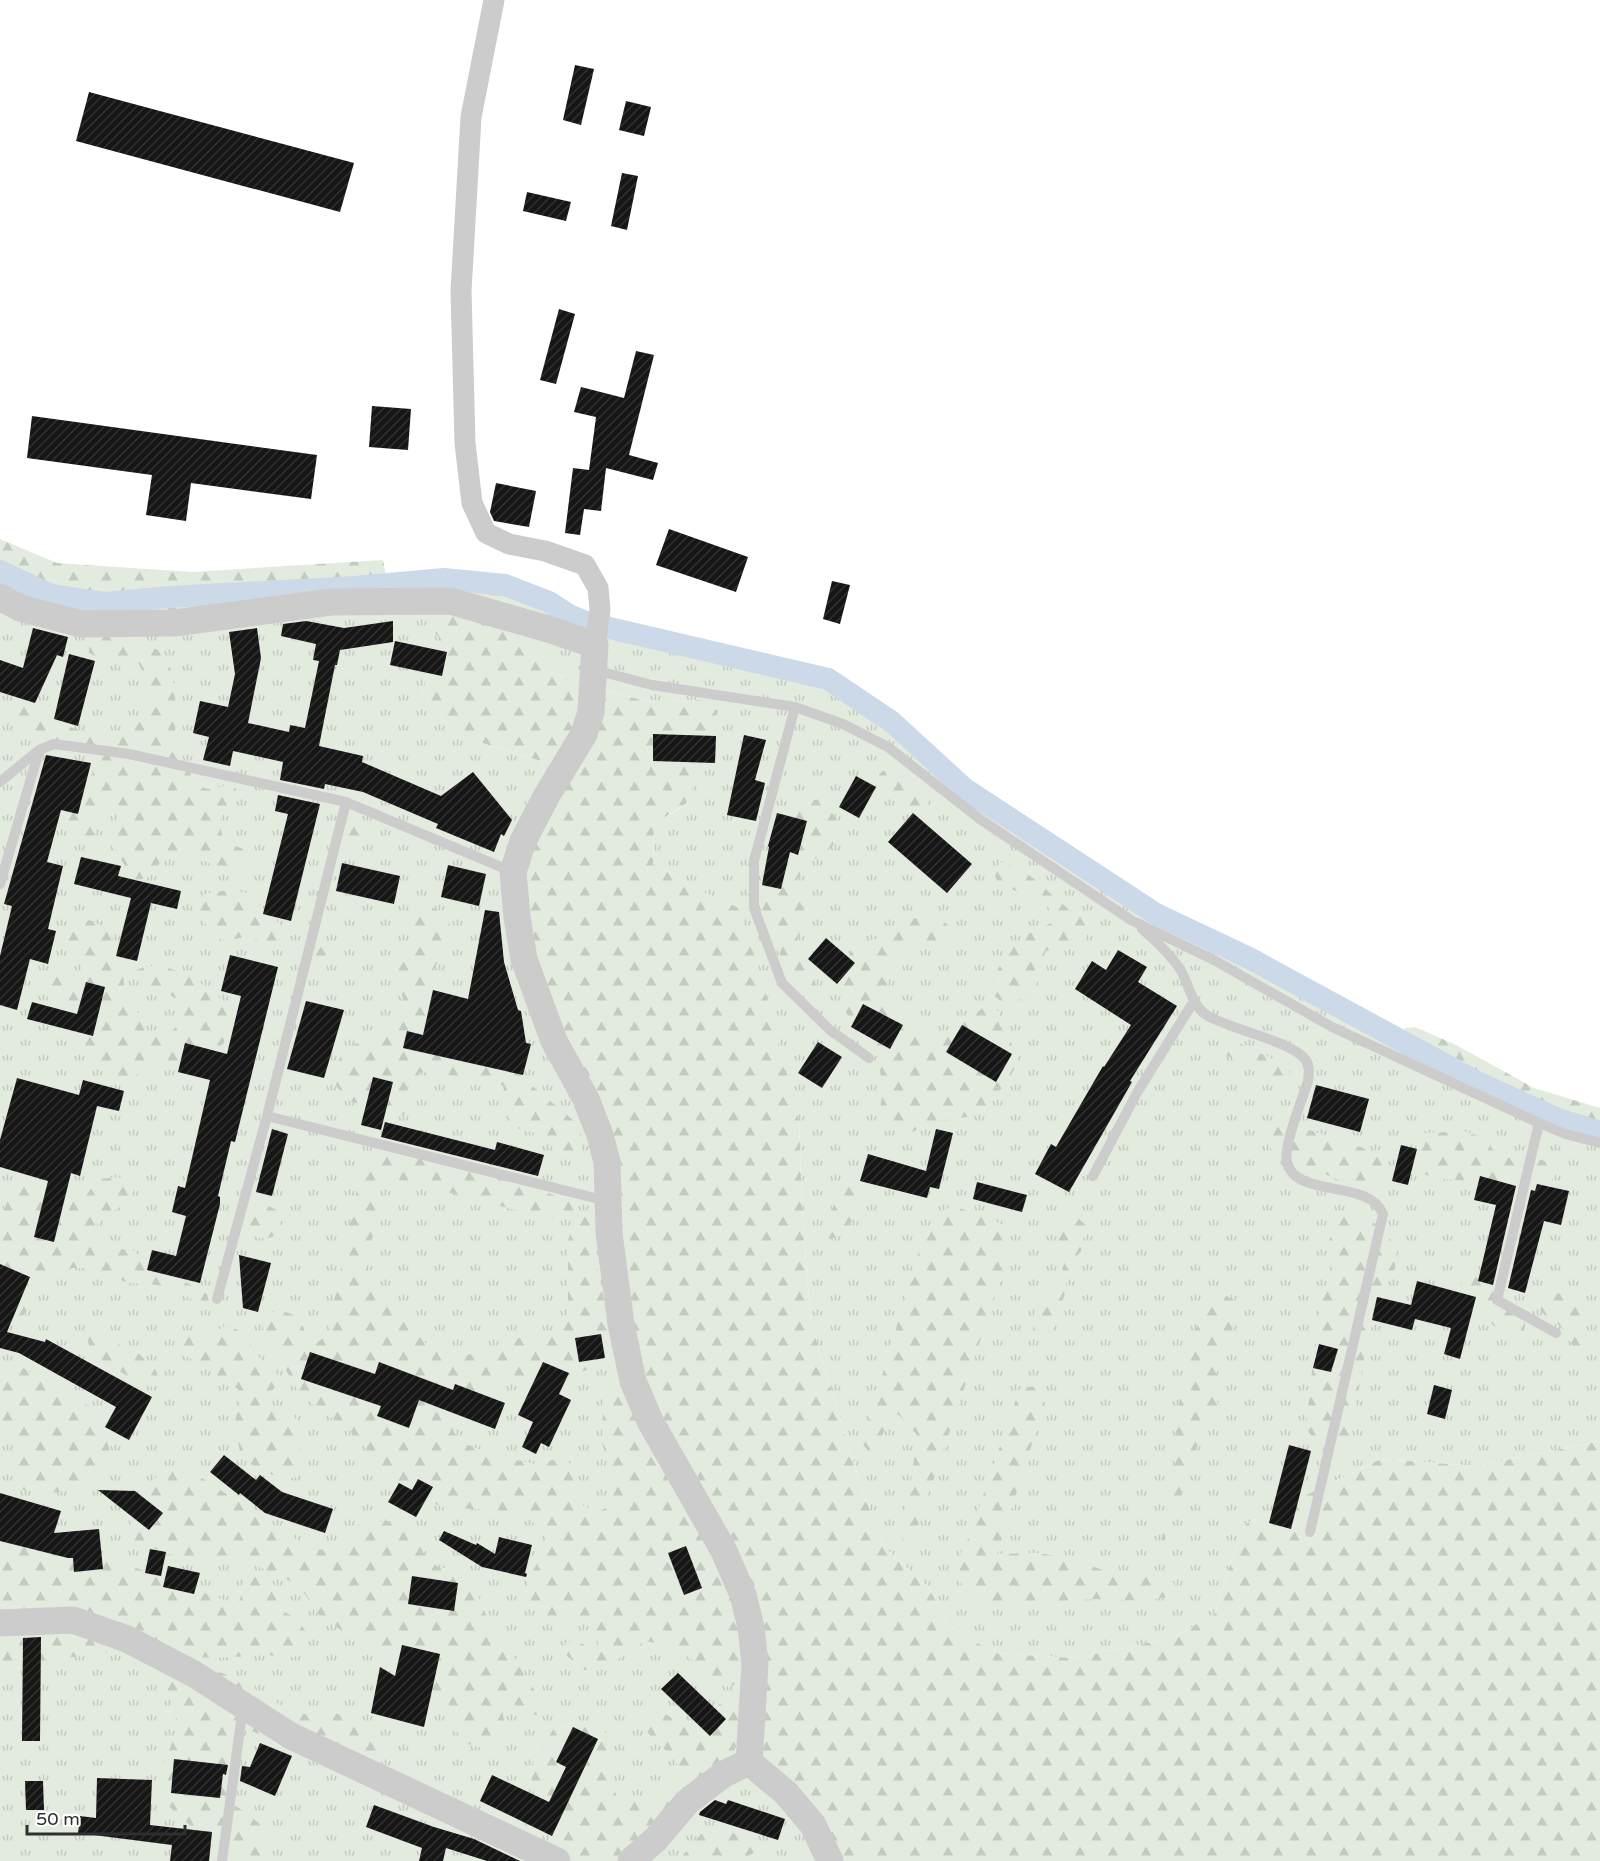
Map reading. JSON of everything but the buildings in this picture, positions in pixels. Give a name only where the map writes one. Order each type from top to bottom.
[{"type":"street","points":[[494,0],[471,117],[461,291],[465,443],[472,503],[486,533],[510,544],[545,551],[585,565],[598,588],[600,610],[594,649],[591,712],[584,734],[547,795],[523,841],[513,872],[517,917],[524,958],[554,1041],[586,1099],[600,1135],[606,1162],[609,1233],[621,1324],[633,1382],[668,1455],[724,1551],[743,1595],[752,1627],[755,1664],[749,1761]]},
{"type":"street","points":[[0,597],[20,608],[81,624],[174,623],[331,602],[450,601],[548,629],[594,649]]},
{"type":"street","points":[[0,1623],[73,1620],[127,1639],[194,1674],[243,1707],[300,1740],[557,1861]]},
{"type":"street","points":[[631,1861],[656,1839],[687,1802],[724,1774],[749,1761]]},
{"type":"street","points":[[749,1761],[786,1793],[813,1825],[830,1861]]},
{"type":"lane","points":[[594,649],[652,685],[795,707],[843,724],[888,747],[980,819],[1131,920],[1162,946],[1180,969],[1194,1001],[1204,1014],[1290,1049],[1305,1059],[1310,1069],[1308,1081],[1287,1149],[1287,1161],[1292,1172],[1311,1184],[1370,1198],[1379,1204],[1383,1214],[1310,1532]]},
{"type":"lane","points":[[795,707],[754,861],[754,908],[782,983],[830,1030],[869,1058]]},
{"type":"lane","points":[[0,782],[39,750],[54,744],[129,754],[346,802],[513,872]]},
{"type":"lane","points":[[0,884],[39,750]]},
{"type":"lane","points":[[217,1299],[267,1116],[346,802]]},
{"type":"lane","points":[[1131,920],[1214,960],[1332,1027],[1539,1124],[1565,1134],[1600,1143]]},
{"type":"lane","points":[[1093,1176],[1138,1091],[1194,1001]]},
{"type":"lane","points":[[267,1116],[609,1201]]},
{"type":"lane","points":[[1539,1124],[1497,1300],[1556,1333]]},
{"type":"lane","points":[[222,1861],[243,1707]]},
{"type":"green space","points":[[0,539],[57,563],[192,572],[383,560],[391,601],[81,624],[0,597]]},
{"type":"green space","points":[[444,579],[499,583],[528,593],[588,623],[828,679],[892,722],[965,789],[1156,914],[1249,958],[1479,1083],[1600,1132],[1600,1441],[1476,1466],[1381,1459],[1246,1524],[1215,1614],[1172,1638],[1074,1658],[994,1653],[948,1625],[929,1588],[882,1545],[855,1467],[811,1324],[802,1209],[799,1120],[739,909],[653,864],[654,824],[688,803],[700,700],[646,701],[563,680],[542,649],[439,637],[423,691],[443,720],[466,738],[541,761],[545,776],[593,1129],[830,1861],[0,1861],[0,597],[355,587]]},
{"type":"green space","points":[[463,616],[505,628],[542,649],[563,680],[646,701],[700,700],[718,711],[687,803],[654,824],[653,864],[701,891],[739,908],[763,983],[799,1120],[802,1209],[811,1324],[855,1467],[882,1545],[929,1588],[948,1625],[994,1653],[1074,1658],[1172,1638],[1215,1614],[1246,1524],[1381,1459],[1476,1466],[1600,1441],[1600,1861],[830,1861],[747,1766],[742,1582],[638,1396],[604,1168],[514,935],[545,776],[541,761],[466,738],[443,720],[423,691],[439,637],[425,625],[434,618]]},
{"type":"green space","points":[[105,635],[140,642],[152,647],[168,662],[174,689],[175,731],[181,754],[196,786],[209,789],[230,785],[236,789],[236,799],[227,808],[219,822],[224,842],[249,851],[249,868],[228,873],[196,857],[163,855],[149,877],[133,879],[111,843],[111,825],[118,819],[119,805],[110,801],[104,805],[91,838],[75,838],[65,826],[64,821],[98,764],[96,746],[31,735],[8,724],[4,710],[10,703],[19,703],[38,710],[55,723],[101,736],[121,733],[140,716],[150,688],[139,664],[119,656],[106,661],[89,653],[89,640]]},
{"type":"green space","points":[[888,768],[904,774],[916,784],[932,812],[924,815],[890,796],[879,781],[879,774]]},
{"type":"green space","points":[[809,799],[823,801],[834,816],[838,830],[835,843],[821,856],[806,864],[796,882],[803,897],[804,914],[796,946],[803,965],[813,974],[817,990],[811,993],[797,985],[786,972],[776,940],[761,905],[761,891],[799,807]]},
{"type":"green space","points":[[350,815],[359,815],[368,825],[366,838],[357,853],[350,855],[343,852],[340,836],[342,820]]},
{"type":"green space","points":[[1001,862],[1027,874],[1064,905],[1085,919],[1087,936],[1081,945],[1058,946],[1045,952],[1039,980],[1027,997],[1004,1004],[990,992],[995,975],[1004,958],[1022,938],[1056,920],[1049,908],[998,882],[992,870]]},
{"type":"green space","points":[[230,890],[247,893],[285,929],[290,939],[286,949],[272,949],[251,937],[223,940],[212,933],[195,911],[196,901],[207,893]]},
{"type":"green space","points":[[430,906],[450,919],[448,940],[428,984],[426,1001],[428,1011],[465,1024],[579,1125],[583,1141],[580,1155],[572,1157],[563,1154],[543,1135],[517,1128],[510,1119],[503,1086],[492,1080],[421,1072],[411,1081],[406,1090],[404,1100],[406,1113],[399,1117],[350,1101],[336,1086],[334,1069],[345,1048],[391,1030],[406,1014],[405,1001],[396,984],[396,968],[411,953],[415,943],[411,933],[401,923],[408,907]]},
{"type":"green space","points":[[926,916],[938,917],[949,926],[949,939],[940,946],[915,942],[907,944],[897,952],[887,973],[886,987],[890,1000],[910,1022],[927,1033],[943,1039],[985,1006],[998,1011],[1017,1055],[1014,1070],[988,1108],[974,1116],[936,1121],[912,1132],[886,1130],[878,1120],[882,1097],[879,1054],[852,1025],[843,997],[844,978],[851,950],[863,941],[888,937],[911,919]]},
{"type":"green space","points":[[89,920],[109,929],[123,970],[125,1003],[135,1008],[151,1036],[164,1038],[178,1024],[184,1009],[184,1003],[135,978],[135,971],[159,966],[173,969],[199,982],[231,1008],[230,1025],[223,1044],[171,1070],[148,1063],[142,1066],[138,1074],[125,1079],[85,1054],[56,1001],[44,994],[42,983],[55,970],[65,972],[75,979],[82,974],[82,964],[72,954],[66,942],[73,925]]},
{"type":"green space","points":[[317,935],[329,943],[324,962],[318,968],[313,964],[309,955]]},
{"type":"green space","points":[[1415,1027],[1456,1045],[1534,1088],[1600,1108],[1600,1140],[1566,1132],[1406,1058],[1398,1051],[1405,1028]]},
{"type":"green space","points":[[1233,1040],[1289,1067],[1290,1074],[1286,1078],[1270,1076],[1239,1063],[1225,1054],[1223,1041]]},
{"type":"green space","points":[[1284,1122],[1353,1144],[1382,1156],[1385,1171],[1382,1178],[1377,1185],[1359,1185],[1320,1172],[1299,1168],[1272,1152],[1269,1143],[1272,1129]]},
{"type":"green space","points":[[1464,1131],[1487,1139],[1493,1150],[1509,1158],[1527,1156],[1545,1161],[1555,1174],[1551,1182],[1521,1184],[1442,1179],[1426,1175],[1417,1166],[1419,1140],[1425,1133]]},
{"type":"green space","points":[[386,1152],[453,1163],[573,1201],[574,1213],[563,1220],[527,1213],[397,1179],[384,1179],[378,1185],[377,1217],[365,1283],[377,1295],[392,1302],[424,1342],[449,1357],[481,1353],[519,1338],[555,1330],[568,1313],[568,1240],[577,1219],[587,1210],[597,1218],[595,1256],[607,1316],[609,1342],[593,1368],[581,1372],[519,1378],[489,1386],[453,1419],[453,1432],[468,1445],[538,1465],[565,1458],[577,1472],[576,1487],[582,1505],[597,1513],[609,1506],[613,1480],[602,1443],[603,1407],[606,1392],[615,1379],[625,1384],[732,1582],[745,1665],[741,1680],[730,1687],[713,1683],[693,1661],[673,1646],[645,1641],[603,1669],[584,1670],[567,1656],[565,1643],[576,1640],[591,1649],[598,1645],[597,1631],[580,1621],[559,1621],[539,1612],[526,1594],[533,1570],[548,1549],[544,1531],[531,1520],[502,1511],[441,1507],[384,1475],[364,1446],[345,1426],[299,1393],[263,1330],[265,1316],[278,1309],[299,1317],[306,1334],[319,1341],[330,1333],[359,1179],[369,1157]]},
{"type":"green space","points":[[119,1177],[134,1190],[126,1204],[108,1213],[94,1228],[95,1242],[135,1251],[138,1255],[207,1294],[210,1305],[203,1312],[180,1291],[151,1284],[128,1283],[93,1268],[72,1268],[46,1279],[34,1293],[22,1318],[8,1321],[0,1318],[0,1224],[6,1204],[16,1184],[26,1181],[53,1186],[65,1198],[80,1203],[99,1179]]},
{"type":"green space","points":[[845,1184],[860,1191],[859,1207],[847,1227],[839,1235],[829,1239],[823,1228],[834,1206],[832,1191]]},
{"type":"green space","points":[[255,1203],[265,1204],[278,1211],[281,1228],[274,1236],[263,1238],[249,1235],[244,1227],[245,1212]]},
{"type":"green space","points":[[953,1206],[1005,1226],[1009,1255],[913,1540],[904,1546],[900,1531],[912,1475],[917,1435],[898,1414],[888,1422],[875,1451],[868,1450],[862,1444],[919,1251],[936,1214]]},
{"type":"green space","points":[[1073,1214],[1086,1225],[1081,1251],[1071,1265],[1066,1291],[1052,1330],[1043,1337],[1033,1330],[1034,1313],[1048,1290],[1060,1278],[1066,1257],[1057,1238],[1057,1220]]},
{"type":"green space","points":[[1361,1214],[1383,1229],[1397,1249],[1395,1269],[1385,1277],[1366,1348],[1348,1449],[1332,1457],[1324,1454],[1306,1428],[1317,1321],[1330,1270],[1329,1241],[1338,1216]]},
{"type":"green space","points":[[1475,1272],[1520,1305],[1525,1324],[1524,1332],[1516,1336],[1507,1335],[1480,1311],[1460,1281],[1466,1273]]},
{"type":"green space","points":[[1563,1293],[1581,1304],[1586,1322],[1585,1346],[1579,1352],[1562,1328],[1544,1315],[1539,1308],[1548,1294]]},
{"type":"green space","points":[[1225,1296],[1233,1299],[1232,1328],[1211,1389],[1216,1396],[1219,1410],[1205,1425],[1158,1559],[1177,1454],[1175,1426],[1190,1342],[1210,1298]]},
{"type":"green space","points":[[224,1326],[242,1333],[259,1357],[281,1378],[266,1400],[272,1409],[290,1415],[299,1422],[302,1435],[298,1477],[283,1479],[251,1464],[240,1452],[235,1424],[242,1398],[238,1389],[180,1352],[181,1340],[190,1333],[214,1334]]},
{"type":"green space","points":[[98,1329],[110,1335],[121,1346],[134,1349],[155,1369],[159,1378],[153,1387],[119,1371],[94,1353],[89,1347],[87,1334]]},
{"type":"green space","points":[[3,1366],[23,1368],[91,1407],[112,1457],[96,1477],[65,1491],[44,1494],[20,1489],[17,1440],[0,1423],[0,1368]]},
{"type":"green space","points":[[1037,1386],[1045,1403],[997,1554],[1039,1553],[1072,1559],[1100,1569],[1171,1580],[1182,1594],[1145,1601],[1094,1599],[1019,1604],[980,1603],[971,1600],[958,1577],[962,1549],[968,1539],[1020,1388]]},
{"type":"green space","points":[[164,1469],[188,1469],[311,1549],[340,1550],[359,1524],[387,1521],[417,1535],[423,1552],[431,1562],[443,1568],[461,1571],[476,1590],[491,1628],[515,1659],[542,1702],[543,1714],[531,1715],[511,1702],[502,1710],[505,1725],[493,1745],[479,1747],[464,1743],[454,1727],[448,1702],[375,1645],[348,1635],[318,1614],[299,1585],[248,1562],[218,1559],[188,1560],[131,1541],[129,1527],[152,1481]]},
{"type":"green space","points":[[0,1541],[120,1562],[232,1603],[240,1600],[243,1583],[251,1572],[273,1583],[285,1600],[283,1611],[297,1619],[307,1633],[305,1647],[294,1657],[267,1655],[215,1658],[107,1653],[0,1666]]},
{"type":"green space","points":[[197,1664],[244,1681],[292,1712],[316,1716],[331,1712],[347,1717],[356,1729],[372,1736],[384,1746],[384,1757],[378,1768],[308,1752],[238,1727],[230,1740],[229,1783],[232,1803],[259,1823],[275,1861],[229,1861],[162,1800],[162,1771],[178,1725],[162,1681],[169,1669]]},
{"type":"green space","points":[[720,1704],[736,1713],[740,1719],[741,1734],[730,1757],[619,1861],[579,1861],[553,1849],[531,1784],[533,1763],[559,1720],[600,1724],[611,1743],[612,1755],[607,1777],[618,1798],[643,1802],[662,1798],[679,1779],[676,1759],[643,1727],[643,1711],[661,1713],[687,1724]]},
{"type":"green space","points":[[724,1830],[753,1839],[756,1852],[738,1859],[711,1856],[697,1861],[678,1861],[701,1834]]},
{"type":"waterway","points":[[0,571],[51,595],[104,603],[444,579],[505,585],[549,602],[569,615],[588,623],[828,679],[892,722],[965,789],[1156,914],[1249,958],[1479,1083],[1558,1119],[1600,1132]]}]
